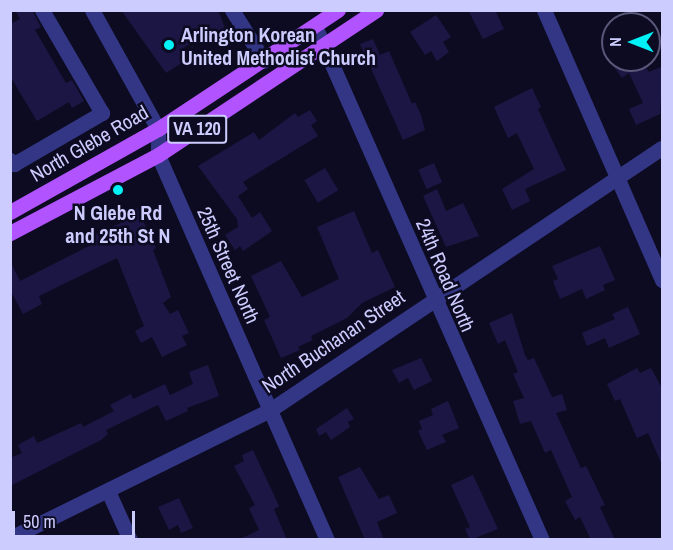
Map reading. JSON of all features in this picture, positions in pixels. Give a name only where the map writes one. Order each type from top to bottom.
[{"type":"main road","name":"North Glebe Road","points":[[10,212],[158,129],[338,10]]},
{"type":"main road","name":"North Glebe Road","points":[[10,233],[158,155],[376,10]]},
{"type":"street","points":[[10,160],[14,164],[102,113],[42,10]]},
{"type":"street","name":"25th Street North","points":[[92,10],[158,129],[158,155],[327,540]]},
{"type":"street","points":[[232,10],[264,61]]},
{"type":"street","points":[[544,10],[663,280]]},
{"type":"street","name":"24th Road North","points":[[315,26],[432,298],[542,540]]},
{"type":"street","name":"North Buchanan Street","points":[[10,538],[270,410],[432,298],[663,148]]},
{"type":"street","points":[[108,490],[130,540]]},
{"type":"building","points":[[15,10],[32,10],[41,27],[35,30],[66,83],[72,80],[84,101],[72,108],[69,102],[37,121],[10,76],[10,24],[20,19]]},
{"type":"building","name":"Arlington Korean United Methodist Church","points":[[121,10],[218,10],[225,28],[213,36],[210,31],[182,49],[188,59],[166,73]]},
{"type":"building","points":[[468,10],[495,10],[504,29],[483,39]]},
{"type":"building","points":[[436,15],[451,37],[443,42],[449,52],[437,61],[431,51],[425,55],[410,32]]},
{"type":"building","points":[[373,39],[380,55],[389,51],[412,104],[415,102],[421,115],[425,130],[403,140],[360,44]]},
{"type":"building","points":[[663,66],[660,114],[636,125],[629,109],[643,103],[629,73],[622,78],[618,72],[661,72]]},
{"type":"building","points":[[532,88],[541,107],[538,109],[566,170],[525,189],[530,201],[512,210],[502,189],[534,169],[517,133],[508,138],[494,107]]},
{"type":"building","points":[[310,110],[317,121],[311,125],[318,136],[243,182],[248,189],[238,196],[252,218],[260,212],[272,231],[243,251],[240,246],[235,250],[225,235],[238,227],[237,219],[198,166],[254,132],[259,140],[295,113],[298,117]]},
{"type":"building","points":[[434,163],[442,182],[427,189],[418,170]]},
{"type":"building","points":[[325,168],[338,190],[318,203],[304,180]]},
{"type":"building","points":[[437,189],[446,211],[463,203],[479,236],[446,247],[423,196]]},
{"type":"building","points":[[137,208],[156,248],[153,250],[171,297],[163,303],[170,314],[178,310],[189,333],[182,336],[187,345],[162,357],[152,337],[141,343],[135,331],[144,326],[117,258],[39,296],[42,304],[23,314],[10,290],[10,261],[20,281],[91,245],[88,237],[121,223],[118,216]]},
{"type":"building","points":[[354,211],[372,253],[378,250],[395,287],[362,303],[347,318],[311,336],[313,340],[298,347],[300,350],[281,358],[264,320],[270,317],[251,276],[281,261],[302,297],[339,279],[317,227]]},
{"type":"building","points":[[600,246],[615,280],[603,285],[605,290],[586,299],[582,289],[560,299],[553,281],[558,279],[552,266]]},
{"type":"building","points":[[628,307],[640,334],[609,348],[605,338],[587,346],[582,333],[615,319],[612,314]]},
{"type":"building","points":[[512,313],[528,360],[534,358],[552,397],[562,394],[567,410],[556,413],[581,468],[586,466],[605,505],[600,507],[615,540],[591,540],[580,517],[575,520],[565,501],[572,497],[551,450],[545,453],[531,421],[520,424],[513,401],[524,398],[513,374],[518,372],[505,340],[498,344],[489,323]]},
{"type":"building","points":[[421,358],[432,381],[414,390],[408,378],[399,383],[392,370]]},
{"type":"building","points":[[208,365],[219,396],[187,408],[188,411],[166,421],[158,405],[106,430],[108,434],[101,440],[10,486],[10,458],[22,453],[18,445],[34,436],[37,443],[81,423],[83,427],[114,411],[110,405],[131,394],[133,399],[165,384],[170,395],[193,384],[189,372]]},
{"type":"building","points":[[637,368],[640,373],[651,368],[663,390],[663,467],[648,433],[637,438],[620,399],[615,401],[607,384]]},
{"type":"building","points":[[448,401],[459,428],[442,435],[446,442],[427,450],[418,431],[422,429],[419,421],[433,415],[431,409]]},
{"type":"building","points":[[347,408],[354,419],[348,422],[350,427],[331,440],[326,432],[319,436],[316,429]]},
{"type":"building","points":[[253,450],[279,506],[274,509],[287,540],[238,540],[259,530],[249,508],[255,505],[234,466],[244,461],[242,455]]},
{"type":"building","points":[[360,467],[379,499],[389,495],[397,513],[377,522],[384,540],[365,540],[338,477]]},
{"type":"building","points":[[473,475],[498,529],[470,540],[465,529],[470,527],[451,485]]},
{"type":"building","points":[[179,498],[193,528],[181,533],[178,525],[169,530],[158,507]]},
{"type":"place","name":"Arlington Korean United Methodist Church","points":[[169,45]]},
{"type":"place","name":"N Glebe Rd and 25th St N","points":[[118,190]]}]
